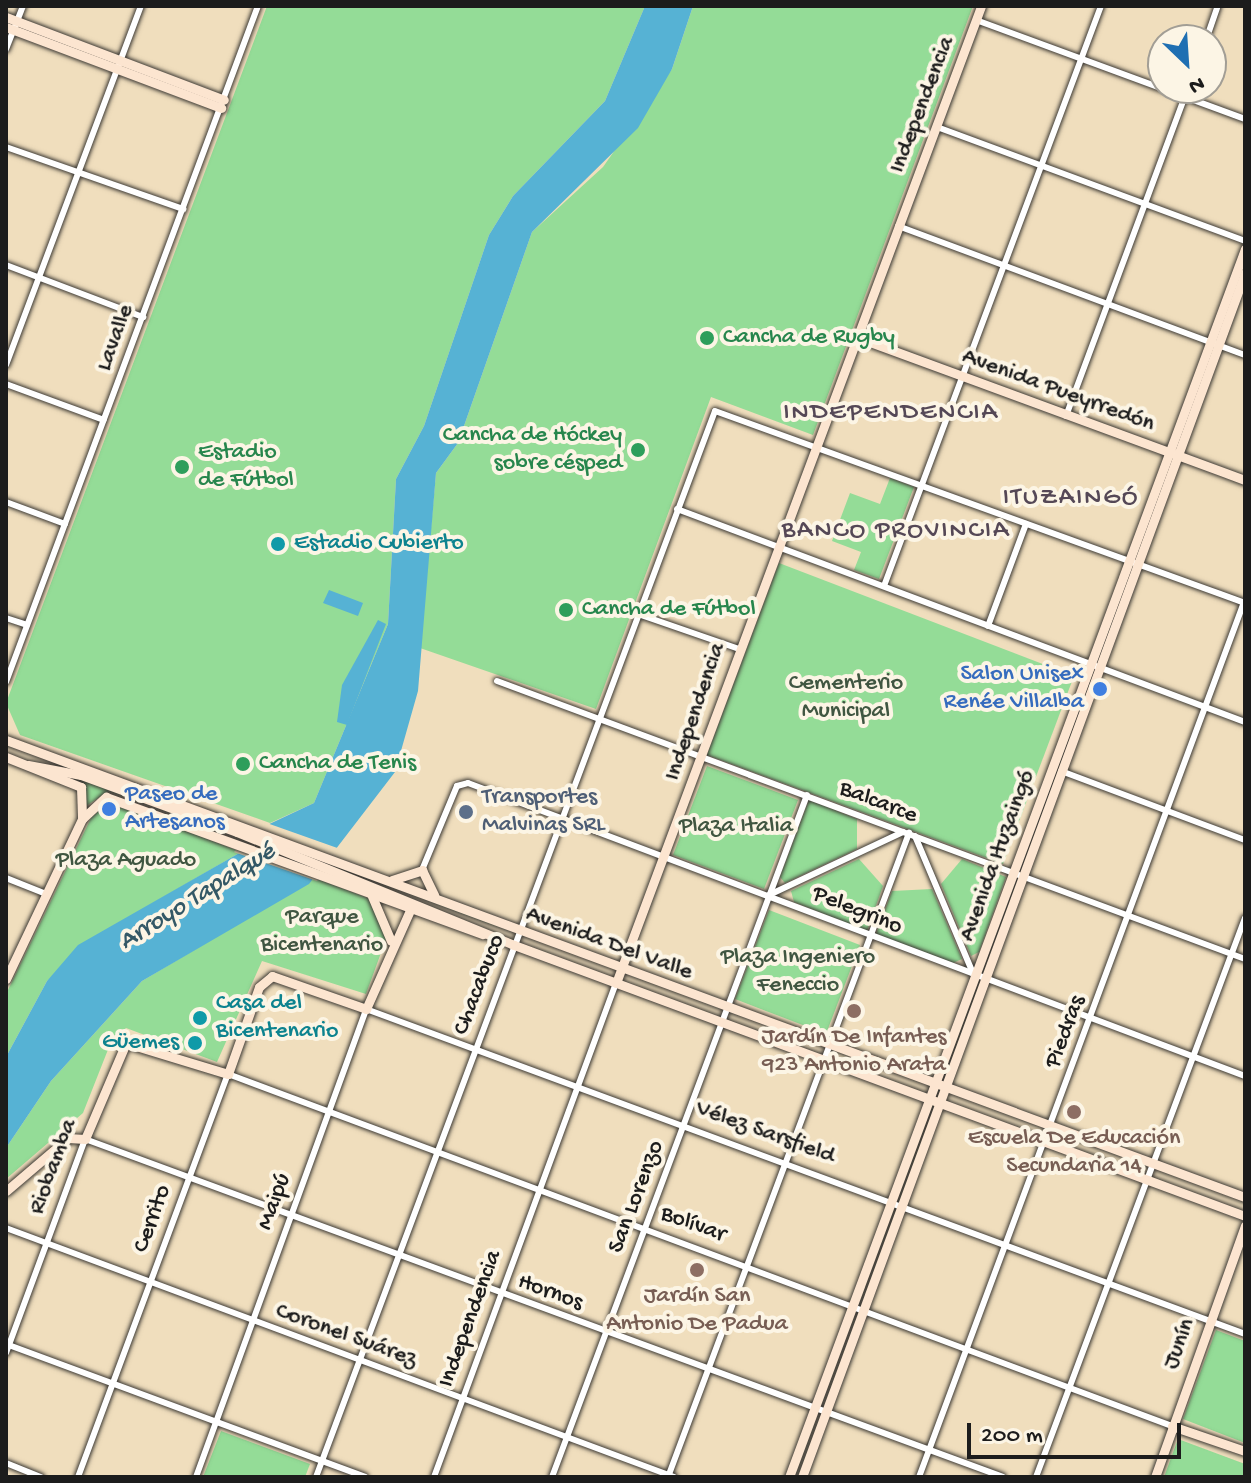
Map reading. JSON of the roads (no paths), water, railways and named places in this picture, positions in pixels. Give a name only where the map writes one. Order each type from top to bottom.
[{"type":"main road","name":"Independencia","points":[[616,983],[667,858],[739,649],[782,547],[981,6]]},
{"type":"main road","points":[[6,17],[12,26],[222,104]]},
{"type":"main road","name":"Avenida Ituzaingó","points":[[789,1477],[858,1306],[1214,344],[1245,249]]},
{"type":"main road","name":"Avenida Ituzaingó","points":[[1214,344],[1245,273]]},
{"type":"main road","name":"Avenida Pueyrredón","points":[[859,338],[1245,480]]},
{"type":"main road","name":"Avenida Del Valle","points":[[6,740],[514,945],[1245,1216]]},
{"type":"main road","name":"Avenida Del Valle","points":[[6,757],[28,765],[81,775],[237,832]]},
{"type":"main road","points":[[8,973],[82,819],[81,787],[28,765]]},
{"type":"main road","name":"Avenida Del Valle","points":[[82,819],[100,800],[115,797],[340,860],[519,932],[827,1047],[1245,1197]]},
{"type":"main road","points":[[392,880],[422,870],[436,898]]},
{"type":"main road","name":"Avenida Del Valle","points":[[333,873],[371,894],[410,910],[514,945]]},
{"type":"main road","points":[[371,894],[391,941]]},
{"type":"main road","name":"Maipú","points":[[366,1009],[391,941],[410,910]]},
{"type":"main road","name":"Vélez Sarsfield","points":[[268,977],[366,1009]]},
{"type":"main road","name":"Cerrito","points":[[228,1074],[268,977]]},
{"type":"main road","name":"Bolívar","points":[[126,1043],[228,1074]]},
{"type":"main road","name":"Riobamba","points":[[85,1139],[126,1043]]},
{"type":"main road","points":[[6,1191],[68,1138],[85,1139]]},
{"type":"main road","name":"Junín","points":[[1155,1477],[1245,1226]]},
{"type":"main road","name":"Avenida Ituzaingó","points":[[802,1477],[858,1306]]},
{"type":"main road","name":"Bolívar","points":[[1172,1426],[1245,1451]]},
{"type":"street","points":[[6,49],[12,26],[23,6]]},
{"type":"street","points":[[6,365],[141,6]]},
{"type":"street","name":"Lavalle","points":[[6,682],[258,6]]},
{"type":"street","points":[[884,586],[1101,6]]},
{"type":"street","points":[[976,20],[1147,84]]},
{"type":"street","points":[[1066,416],[1181,104]]},
{"type":"street","points":[[1203,104],[1245,119]]},
{"type":"street","points":[[937,127],[1245,241]]},
{"type":"street","points":[[6,147],[183,209]]},
{"type":"street","points":[[898,226],[1245,355]]},
{"type":"street","points":[[6,265],[143,317]]},
{"type":"street","points":[[6,384],[104,420]]},
{"type":"street","name":"Chacabuco","points":[[316,1477],[711,416],[722,409],[819,446]]},
{"type":"street","points":[[819,446],[1133,563],[1245,601]]},
{"type":"street","points":[[6,502],[65,524]]},
{"type":"street","points":[[677,509],[1245,722]]},
{"type":"street","points":[[988,626],[1026,524]]},
{"type":"street","name":"Piedras","points":[[919,1477],[1091,1018],[1164,810],[1245,601]]},
{"type":"street","points":[[638,614],[739,649]]},
{"type":"street","points":[[6,618],[27,625]]},
{"type":"street","name":"Balcarce","points":[[497,681],[1245,959]]},
{"type":"street","points":[[1056,769],[1245,840]]},
{"type":"street","name":"Pelegrino","points":[[422,870],[457,786],[468,783],[1245,1076]]},
{"type":"street","name":"San Lorenzo","points":[[552,1477],[807,795]]},
{"type":"street","points":[[769,895],[909,834]]},
{"type":"street","points":[[670,1476],[827,1047],[909,834]]},
{"type":"street","points":[[909,834],[979,978]]},
{"type":"street","points":[[6,878],[46,894]]},
{"type":"street","points":[[1036,1477],[1151,1162],[1194,1058],[1245,918]]},
{"type":"street","name":"Independencia","points":[[434,1477],[616,983]]},
{"type":"street","name":"Vélez Sarsfield","points":[[366,1009],[579,1085],[1245,1334]]},
{"type":"street","name":"Maipú","points":[[196,1477],[366,1009]]},
{"type":"street","name":"Bolívar","points":[[228,1074],[858,1306],[1172,1426]]},
{"type":"street","name":"Cerrito","points":[[78,1477],[228,1074]]},
{"type":"street","name":"Hornos","points":[[85,1139],[814,1410],[1003,1477]]},
{"type":"street","name":"Riobamba","points":[[6,1353],[85,1139]]},
{"type":"street","name":"Coronel Suárez","points":[[6,1228],[670,1476]]},
{"type":"street","points":[[8,1344],[365,1477]]},
{"type":"street","points":[[6,1463],[41,1477]]},
{"type":"water","name":"Arroyo Tapalqué","points":[[645,6],[693,6],[672,69],[638,128],[532,232],[458,443],[436,473],[418,691],[395,772],[309,884],[142,981],[51,1081],[6,1148],[6,1057],[47,981],[78,945],[241,852],[263,827],[314,803],[388,624],[396,479],[424,426],[489,235],[513,196],[605,101]]},
{"type":"water","points":[[329,590],[363,603],[358,616],[323,603]]},
{"type":"water","points":[[378,620],[386,624],[347,725],[337,722],[342,685]]},
{"type":"place","name":"Cancha de Rugby","points":[[707,338]]},
{"type":"place","name":"Cancha de Hóckey sobre césped","points":[[638,450]]},
{"type":"place","name":"Estadio de Fútbol","points":[[182,467]]},
{"type":"place","name":"Estadio Cubierto","points":[[278,544]]},
{"type":"place","name":"Cancha de Fútbol","points":[[566,610]]},
{"type":"place","name":"Salon Unisex Renée Villalba","points":[[1100,689]]},
{"type":"place","name":"Cancha de Tenis","points":[[243,764]]},
{"type":"place","name":"Paseo de Artesanos","points":[[109,809]]},
{"type":"place","name":"Transportes Malvinas SRL","points":[[466,812]]},
{"type":"place","name":"Jardín De Infantes 923 Antonio Arata","points":[[854,1011]]},
{"type":"place","name":"Casa del Bicentenario","points":[[200,1018]]},
{"type":"place","name":"Güemes","points":[[195,1043]]},
{"type":"place","name":"Escuela De Educación Secundaria 14","points":[[1074,1112]]},
{"type":"place","name":"Jardín San Antonio De Padua","points":[[697,1270]]},
{"type":"district","name":"INDEPENDENCIA","points":[[891,414]]},
{"type":"district","name":"ITUZAINGÓ","points":[[1071,499]]},
{"type":"district","name":"BANCO PROVINCIA","points":[[896,532]]},
{"type":"park label","name":"Cementerio Municipal","points":[[846,698]]},
{"type":"park label","name":"Plaza Italia","points":[[736,827]]},
{"type":"park label","name":"Plaza Aguado","points":[[126,861]]},
{"type":"park label","name":"Parque Bicentenario","points":[[322,932]]},
{"type":"park label","name":"Plaza Ingeniero Feneccio","points":[[798,972]]}]
